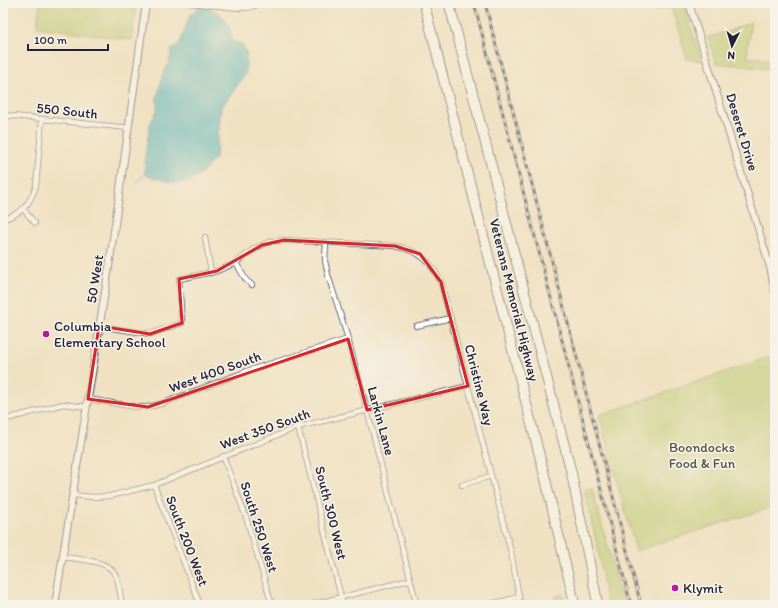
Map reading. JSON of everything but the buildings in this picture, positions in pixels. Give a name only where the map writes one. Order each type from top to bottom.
[{"type":"highway","name":"Veterans Memorial Highway","points":[[424,3],[545,476],[574,605]]},
{"type":"highway","name":"Veterans Memorial Highway","points":[[449,3],[571,471],[598,605]]},
{"type":"street","points":[[3,26],[6,3]]},
{"type":"street","name":"50 West","points":[[55,605],[129,128],[146,3]]},
{"type":"street","points":[[189,3],[248,8],[262,3]]},
{"type":"street","points":[[638,3],[672,6],[688,3]]},
{"type":"street","name":"Deseret Drive","points":[[688,3],[770,267],[775,292]]},
{"type":"street","name":"550 South","points":[[3,115],[129,128]]},
{"type":"street","points":[[3,219],[17,214],[33,196],[36,186],[42,119]]},
{"type":"street","points":[[23,209],[35,223]]},
{"type":"street","points":[[205,237],[211,272]]},
{"type":"street","name":"Christine Way","points":[[99,326],[150,334],[182,323],[179,279],[217,271],[236,263],[252,250],[272,241],[284,240],[395,246],[409,249],[420,254],[432,266],[441,282],[511,552],[520,605]]},
{"type":"street","name":"Larkin Lane","points":[[326,242],[325,261],[328,275],[348,339],[417,605]]},
{"type":"street","points":[[236,263],[246,280],[252,285]]},
{"type":"street","points":[[416,326],[451,318]]},
{"type":"street","name":"West 400 South","points":[[88,399],[136,407],[148,407],[161,404],[247,371],[348,339]]},
{"type":"street","name":"West 350 South","points":[[72,495],[93,497],[110,496],[154,484],[298,427],[468,386]]},
{"type":"street","points":[[3,420],[63,404],[86,407]]},
{"type":"street","name":"South 300 West","points":[[298,427],[343,605]]},
{"type":"street","name":"South 250 West","points":[[223,456],[246,517],[272,605]]},
{"type":"street","points":[[462,485],[491,476]]},
{"type":"street","name":"South 200 West","points":[[154,484],[200,605]]},
{"type":"street","points":[[63,557],[103,564],[111,568],[116,575],[122,605]]},
{"type":"street","points":[[310,605],[410,580]]},
{"type":"street","points":[[487,605],[519,597]]},
{"type":"highlighted area","points":[[284,240],[395,246],[420,254],[441,282],[468,386],[367,410],[348,339],[148,407],[88,399],[99,326],[150,334],[182,323],[179,279],[217,271],[262,245]]},
{"type":"green space","points":[[40,3],[136,3],[132,40],[37,27]]},
{"type":"green space","points":[[670,3],[684,3],[701,61],[687,59]]},
{"type":"green space","points":[[751,22],[747,57],[775,60],[775,70],[716,63],[708,37],[727,32]]},
{"type":"green space","name":"Boondocks Food & Fun","points":[[775,355],[775,506],[636,551],[599,415]]},
{"type":"green space","points":[[592,488],[624,605],[607,605],[598,550],[584,489]]},
{"type":"green space","points":[[563,594],[565,605],[557,605],[555,596]]},
{"type":"water","points":[[203,6],[221,15],[229,27],[232,41],[242,44],[247,53],[245,75],[221,108],[216,157],[200,175],[188,182],[175,183],[145,175],[145,155],[150,124],[157,111],[157,97],[162,76],[169,63],[172,49],[180,43],[190,15]]},
{"type":"waterway","points":[[136,182],[145,175]]},
{"type":"railway","points":[[474,3],[631,605]]},
{"type":"railway","points":[[485,3],[641,605]]},
{"type":"place","name":"Columbia Elementary School","points":[[46,334]]},
{"type":"place","name":"Klymit","points":[[675,588]]}]
